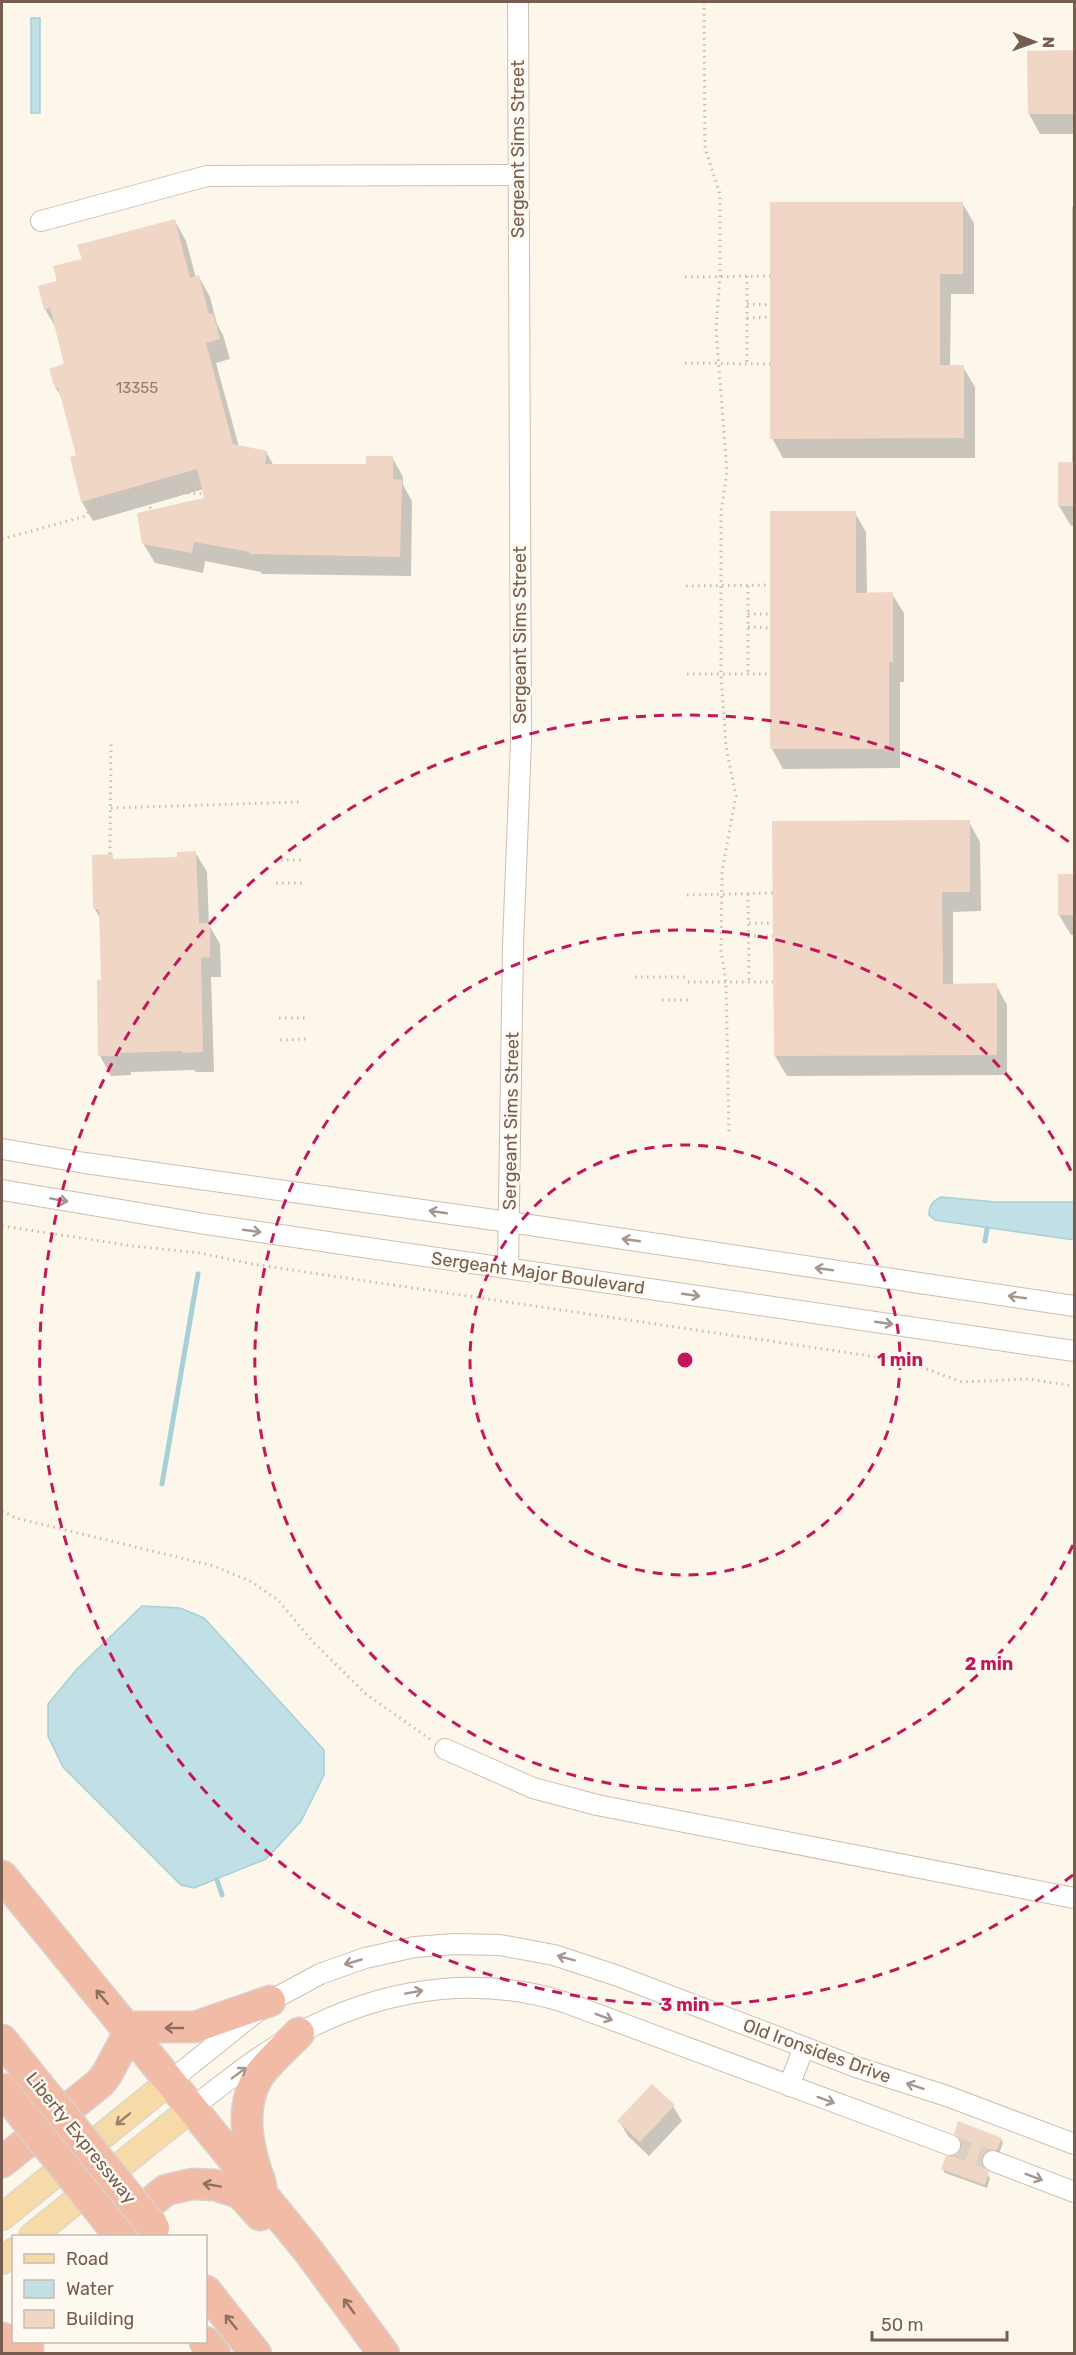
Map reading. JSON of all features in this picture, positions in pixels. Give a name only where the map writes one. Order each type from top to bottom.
[{"type":"highway","points":[[2,1876],[310,2253],[384,2354]]},
{"type":"highway","points":[[128,2029],[195,2027],[270,2001]]},
{"type":"highway","points":[[2,2162],[100,2083],[107,2074],[128,2029]]},
{"type":"highway","points":[[267,2202],[249,2148],[247,2122],[249,2099],[258,2078],[299,2033]]},
{"type":"highway","name":"Liberty Expressway","points":[[2,2040],[158,2232]]},
{"type":"highway","name":"Liberty Expressway","points":[[2,2089],[119,2235]]},
{"type":"highway","points":[[110,2235],[166,2190],[179,2185],[215,2185],[240,2193],[263,2218],[310,2253]]},
{"type":"highway","points":[[207,2292],[256,2354]]},
{"type":"highway","points":[[2,2317],[12,2328]]},
{"type":"main road","points":[[2,2217],[169,2082]]},
{"type":"main road","points":[[33,2235],[192,2108]]},
{"type":"street","name":"Sergeant Sims Street","points":[[508,1268],[513,945],[521,743],[518,2]]},
{"type":"street","points":[[41,221],[207,176],[518,175]]},
{"type":"street","points":[[2,1149],[85,1163],[509,1222],[1074,1306]]},
{"type":"street","name":"Sergeant Major Boulevard","points":[[2,1190],[205,1224],[1074,1351]]},
{"type":"street","points":[[445,1749],[533,1788],[597,1805],[1074,1898]]},
{"type":"street","name":"Old Ironsides Drive","points":[[169,2082],[270,2001],[320,1974],[384,1953],[434,1944],[500,1945],[537,1951],[586,1965],[856,2067],[947,2096],[1074,2144]]},
{"type":"street","points":[[192,2108],[269,2051],[331,2016],[389,1997],[441,1988],[495,1988],[564,2002],[950,2145]]},
{"type":"street","points":[[789,2086],[804,2047]]},
{"type":"street","points":[[993,2161],[1074,2193]]},
{"type":"path","points":[[704,2],[705,148],[720,194],[720,276],[716,329],[728,472],[722,512],[721,674],[726,747],[736,796],[722,871],[721,894],[721,950],[726,982],[729,1134]]},
{"type":"path","points":[[747,276],[747,364]]},
{"type":"path","points":[[685,277],[770,276]]},
{"type":"path","points":[[747,304],[770,304]]},
{"type":"path","points":[[747,318],[770,317]]},
{"type":"path","points":[[685,363],[770,364]]},
{"type":"path","points":[[144,490],[151,510]]},
{"type":"path","points":[[2,539],[86,516],[95,502],[144,490],[203,494]]},
{"type":"path","points":[[748,585],[748,674]]},
{"type":"path","points":[[686,586],[770,585]]},
{"type":"path","points":[[748,614],[770,614]]},
{"type":"path","points":[[748,627],[770,628]]},
{"type":"path","points":[[687,675],[770,674]]},
{"type":"path","points":[[110,854],[111,743]]},
{"type":"path","points":[[111,808],[300,802]]},
{"type":"path","points":[[275,860],[302,860]]},
{"type":"path","points":[[276,883],[302,883]]},
{"type":"path","points":[[748,894],[749,982]]},
{"type":"path","points":[[687,895],[773,894]]},
{"type":"path","points":[[748,922],[773,923]]},
{"type":"path","points":[[748,936],[773,936]]},
{"type":"path","points":[[635,977],[688,977]]},
{"type":"path","points":[[688,982],[773,982]]},
{"type":"path","points":[[662,1000],[688,1000]]},
{"type":"path","points":[[279,1018],[305,1018]]},
{"type":"path","points":[[280,1040],[306,1040]]},
{"type":"path","points":[[2,1226],[133,1246],[200,1252],[252,1264],[904,1361],[962,1382],[1028,1379],[1074,1386]]},
{"type":"path","points":[[2,1511],[16,1518],[214,1566],[252,1582],[278,1600],[313,1642],[366,1694],[403,1722],[445,1749]]},
{"type":"water","points":[[31,18],[40,18],[40,113],[31,113]]},
{"type":"water","points":[[941,1197],[995,1202],[1074,1202],[1074,1240],[935,1220],[929,1215],[930,1206]]},
{"type":"water","points":[[142,1606],[180,1608],[204,1618],[324,1750],[324,1775],[301,1821],[266,1859],[194,1888],[181,1885],[63,1767],[48,1736],[48,1704],[77,1669]]},
{"type":"building","points":[[1074,50],[1074,114],[1028,114],[1027,51]]},
{"type":"building","points":[[770,202],[963,202],[963,274],[940,274],[940,365],[964,365],[964,438],[770,439]]},
{"type":"building","points":[[175,219],[190,278],[199,275],[209,314],[213,313],[220,339],[206,343],[233,444],[267,451],[265,464],[366,464],[366,456],[393,456],[393,479],[402,480],[400,557],[249,554],[250,552],[194,542],[192,553],[142,544],[137,513],[204,498],[197,469],[81,502],[70,457],[76,455],[58,387],[55,388],[49,369],[64,364],[50,308],[44,310],[38,286],[57,281],[53,266],[82,259],[77,245]]},
{"type":"building","points":[[1058,462],[1074,462],[1074,506],[1058,506]]},
{"type":"building","points":[[770,511],[856,511],[856,593],[893,592],[893,662],[889,662],[889,749],[770,749]]},
{"type":"building","points":[[970,820],[970,892],[942,892],[943,984],[997,983],[997,1055],[774,1056],[772,821]]},
{"type":"building","points":[[196,851],[199,923],[210,923],[210,957],[201,958],[203,1052],[120,1053],[120,1056],[98,1056],[97,980],[101,980],[99,909],[93,909],[92,855],[113,854],[113,859],[177,857],[177,852]]},
{"type":"building","points":[[1058,874],[1074,874],[1074,915],[1058,915]]},
{"type":"building","points":[[652,2084],[675,2105],[640,2142],[617,2121]]},
{"type":"building","points":[[958,2121],[1002,2138],[997,2150],[986,2151],[982,2157],[983,2168],[989,2172],[985,2185],[941,2169],[946,2156],[957,2155],[961,2149],[960,2138],[954,2134]]},
{"type":"waterway","points":[[985,1241],[987,1229]]},
{"type":"waterway","points":[[162,1484],[198,1274]]},
{"type":"waterway","points":[[217,1880],[222,1895]]},
{"type":"tunnel","points":[[950,2145],[993,2161]]}]
